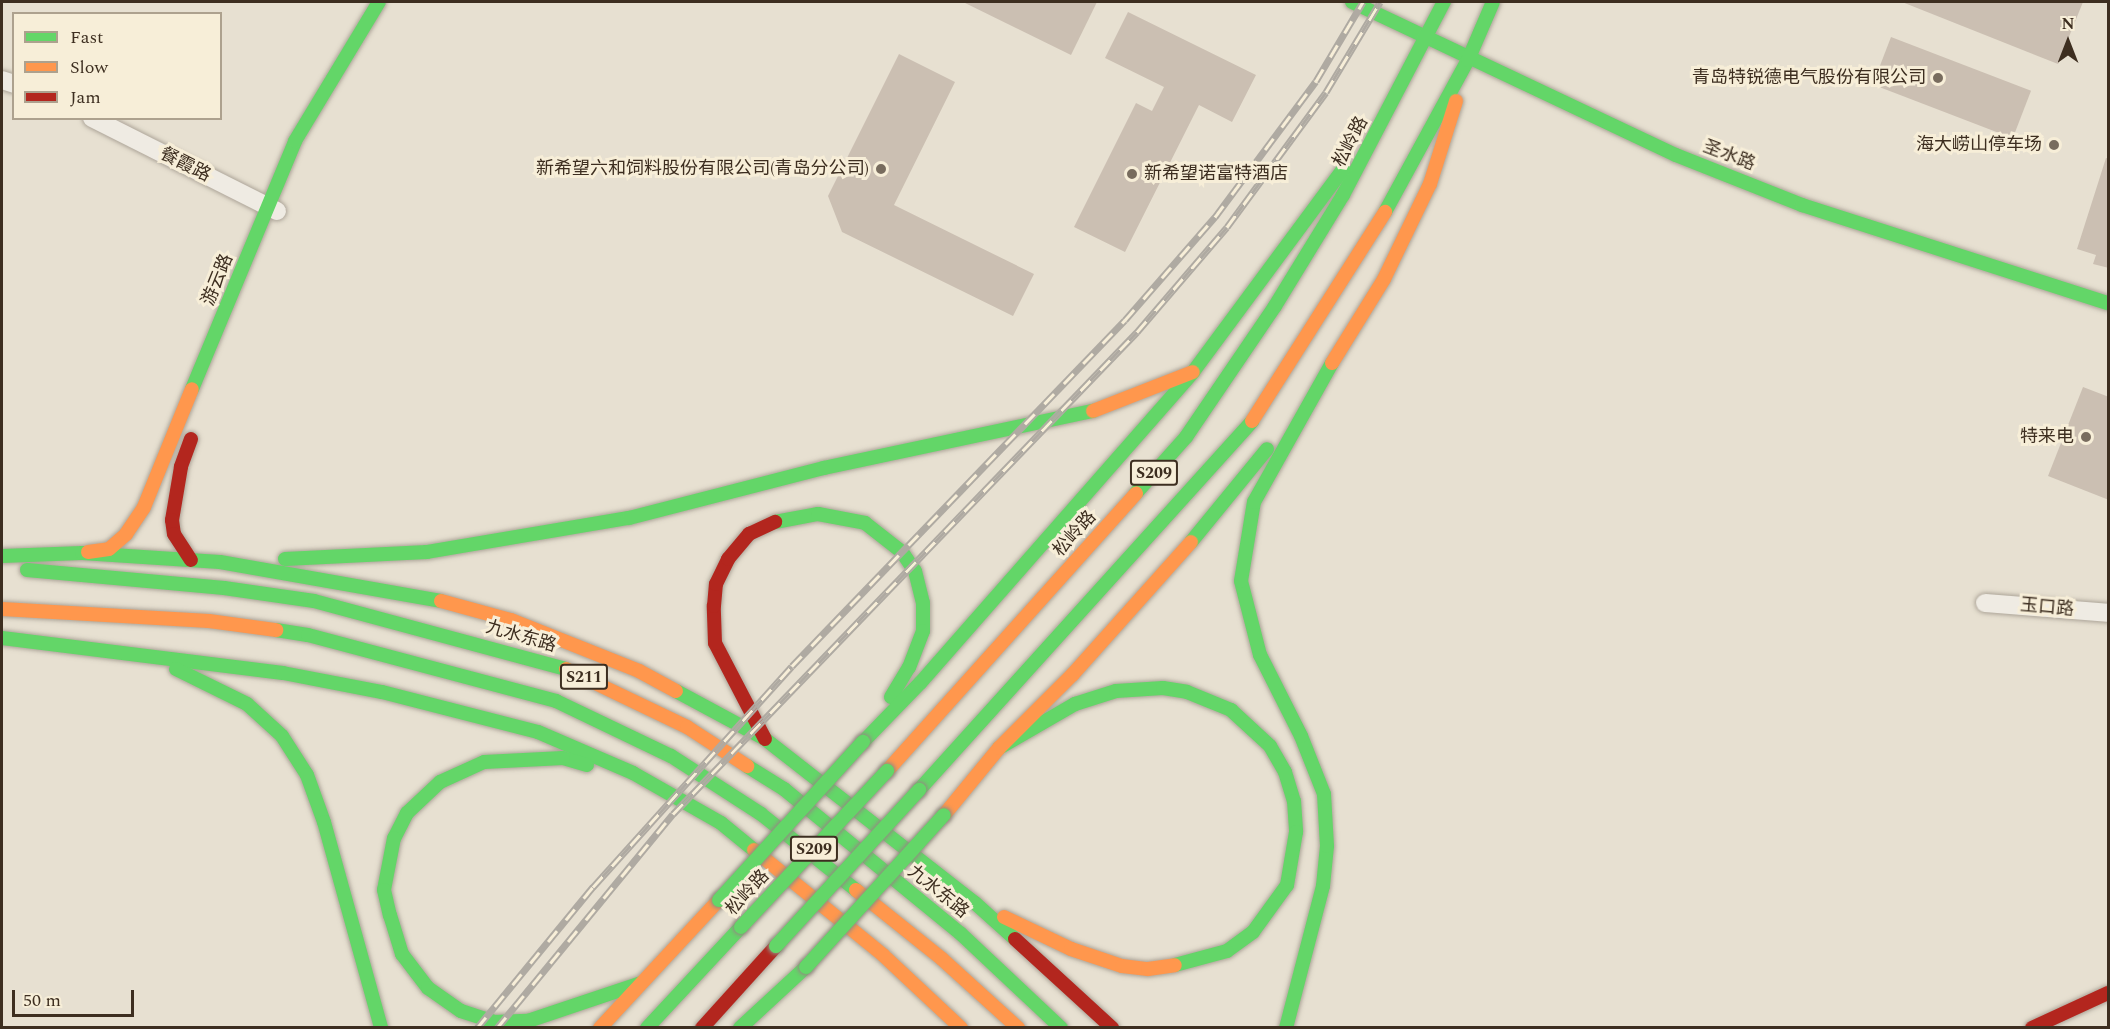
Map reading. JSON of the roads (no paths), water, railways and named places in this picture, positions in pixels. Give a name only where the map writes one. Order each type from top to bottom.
[{"type":"main road","name":"游云路","points":[[213,377],[295,141],[379,2]]},
{"type":"main road","name":"游云路","points":[[82,553],[109,549],[126,534],[144,507],[273,209],[305,147],[396,2]]},
{"type":"main road","name":"圣水路","points":[[1352,2],[1468,60],[1676,154],[1802,205],[2109,303]]},
{"type":"main road","name":"松岭路","points":[[647,1028],[887,771],[1186,437],[1275,306],[1373,140],[1427,40],[1444,2]]},
{"type":"main road","name":"S209","points":[[702,1028],[1252,420],[1377,227],[1468,60],[1493,2]]},
{"type":"main road","points":[[1286,1028],[1323,886],[1327,846],[1324,794],[1301,736],[1260,655],[1241,582],[1254,502],[1311,397],[1384,279],[1430,184],[1468,60]]},
{"type":"main road","points":[[600,1028],[921,681],[1193,372],[1340,172],[1373,140]]},
{"type":"main road","points":[[220,562],[427,552],[629,518],[824,468],[1063,419],[1121,403],[1193,372]]},
{"type":"main road","points":[[740,1028],[806,967],[944,815],[999,748],[1073,674],[1173,563],[1311,397]]},
{"type":"main road","points":[[191,560],[174,534],[172,520],[181,467],[197,422]]},
{"type":"main road","points":[[765,739],[715,643],[716,584],[728,559],[749,534],[774,522],[818,514],[866,523],[902,552],[915,571],[923,603],[923,631],[909,668],[863,742]]},
{"type":"main road","points":[[2,556],[82,553],[220,562],[411,593],[511,620],[639,671],[765,739],[975,903],[1112,1028]]},
{"type":"main road","name":"九水东路","points":[[2,568],[224,588],[314,601],[571,670],[687,727],[784,789],[961,934],[1061,1028]]},
{"type":"main road","name":"S211","points":[[2,609],[209,621],[308,635],[556,701],[670,756],[761,814],[942,959],[1018,1028]]},
{"type":"main road","points":[[2,638],[283,673],[382,692],[538,732],[656,786],[722,824],[883,955],[926,998],[961,1028]]},
{"type":"main road","points":[[150,657],[247,704],[282,736],[300,765],[324,822],[381,1028]]},
{"type":"main road","points":[[975,903],[1071,949],[1122,966],[1173,966],[1227,951],[1253,932],[1287,885],[1294,861],[1294,801],[1285,772],[1270,746],[1248,723],[1209,699],[1163,688],[1116,691],[1075,704],[999,748]]},
{"type":"main road","points":[[640,983],[528,1021],[494,1022],[461,1011],[428,988],[402,954],[384,890],[387,861],[407,813],[440,782],[484,762],[563,758],[656,786]]},
{"type":"main road","points":[[755,1028],[781,991]]},
{"type":"main road","points":[[2032,1028],[2109,993]]},
{"type":"main road","points":[[926,998],[950,1028]]},
{"type":"street","name":"餐霞路","points":[[96,120],[273,209]]},
{"type":"street","name":"玉口路","points":[[1985,603],[2109,613]]},
{"type":"railway","points":[[477,1028],[593,887],[792,666],[1125,320],[1215,217],[1316,81],[1363,2]]},
{"type":"railway","points":[[497,1028],[673,814],[1137,332],[1227,227],[1326,92],[1380,2]]},
{"type":"place","name":"青岛特锐德电气股份有限公司","points":[[1938,78]]},
{"type":"place","name":"海大崂山停车场","points":[[2054,145]]},
{"type":"place","name":"新希望六和饲料股份有限公司(青岛分公司)","points":[[881,169]]},
{"type":"place","name":"新希望诺富特酒店","points":[[1132,174]]},
{"type":"place","name":"特来电","points":[[2086,437]]}]
